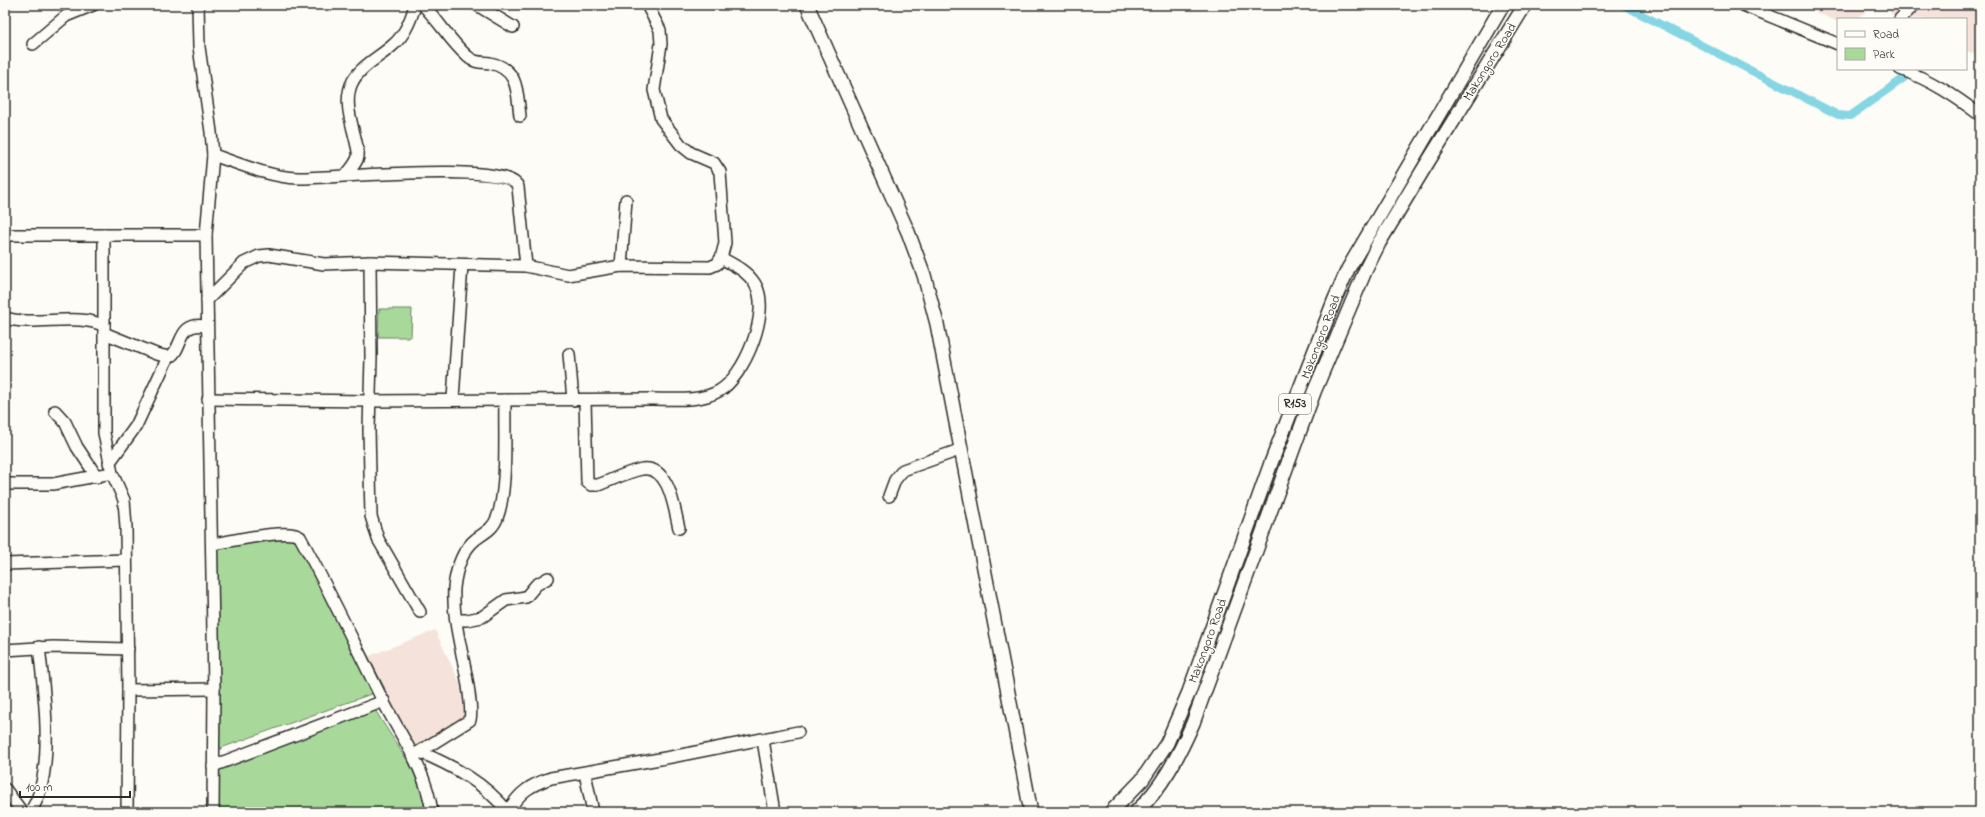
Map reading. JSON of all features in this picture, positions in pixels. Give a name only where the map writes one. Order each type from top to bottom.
[{"type":"main road","points":[[807,5],[908,232],[924,275],[937,324],[962,449],[1031,812]]},
{"type":"main road","name":"Makongoro Road","points":[[1111,812],[1142,780],[1157,760],[1170,736],[1189,692],[1272,463],[1334,301],[1348,269],[1503,5]]},
{"type":"main road","name":"Makongoro Road","points":[[1136,812],[1168,773],[1193,723],[1314,392],[1366,269],[1395,217],[1525,5]]},
{"type":"street","points":[[33,44],[66,16],[93,5]]},
{"type":"street","points":[[198,5],[199,47],[213,155],[206,235],[206,326],[214,689],[213,812]]},
{"type":"street","points":[[346,175],[354,165],[358,152],[351,122],[349,105],[349,93],[352,85],[356,77],[369,63],[400,38],[410,20],[415,5]]},
{"type":"street","points":[[423,5],[433,14],[449,38],[470,59],[496,65],[508,71],[515,81],[520,116]]},
{"type":"street","points":[[477,5],[513,28]]},
{"type":"street","points":[[207,300],[244,264],[259,256],[269,255],[324,264],[370,262],[526,266],[568,275],[621,266],[710,267],[716,264],[722,258],[725,243],[720,172],[714,163],[691,153],[681,145],[661,119],[654,90],[661,34],[655,17],[647,5]]},
{"type":"street","points":[[1743,5],[1837,44]]},
{"type":"street","points":[[1901,18],[1914,5]]},
{"type":"street","points":[[1903,70],[1927,79],[1952,94],[1980,115]]},
{"type":"street","points":[[213,155],[279,175],[297,178],[346,175],[463,172],[498,176],[513,180],[518,187],[526,266]]},
{"type":"street","points":[[621,266],[626,200]]},
{"type":"street","points":[[5,235],[206,235]]},
{"type":"street","points":[[104,235],[104,418],[110,468],[124,500],[128,650],[127,812]]},
{"type":"street","points":[[208,400],[586,400],[690,398],[717,392],[734,378],[741,369],[753,340],[757,324],[759,297],[756,285],[747,273],[722,258]]},
{"type":"street","points":[[370,262],[370,505],[373,527],[386,556],[420,612]]},
{"type":"street","points":[[453,399],[462,265]]},
{"type":"street","points":[[5,318],[24,321],[94,322],[104,330],[139,348],[168,357]]},
{"type":"street","points":[[5,484],[53,484],[97,477],[110,468],[136,426],[168,357],[172,355],[182,336],[187,330],[197,325],[206,326]]},
{"type":"street","points":[[569,354],[573,400]]},
{"type":"street","points":[[417,754],[470,720],[471,713],[468,688],[457,620],[454,589],[459,563],[466,550],[474,541],[492,528],[500,509],[504,460],[505,400]]},
{"type":"street","points":[[586,400],[587,482],[591,485],[598,485],[641,469],[649,469],[657,472],[666,482],[679,528]]},
{"type":"street","points":[[55,411],[65,422],[77,447],[97,477]]},
{"type":"street","points":[[889,496],[895,480],[903,470],[962,449]]},
{"type":"street","points":[[212,544],[276,534],[293,533],[299,535],[336,602],[384,701],[417,754],[427,784],[432,812]]},
{"type":"street","points":[[5,564],[126,560]]},
{"type":"street","points":[[457,620],[482,617],[506,600],[526,597],[536,585],[548,578]]},
{"type":"street","points":[[5,650],[39,647],[128,650]]},
{"type":"street","points":[[30,812],[38,797],[45,760],[45,720],[39,647]]},
{"type":"street","points":[[128,690],[214,689]]},
{"type":"street","points":[[213,766],[384,701]]},
{"type":"street","points":[[417,754],[449,764],[472,778],[508,812],[517,797],[534,784],[552,778],[763,740],[798,732]]},
{"type":"street","points":[[763,740],[775,812]]},
{"type":"street","points":[[585,773],[594,812]]},
{"type":"street","points":[[5,789],[22,812]]},
{"type":"shaded area","points":[[1800,5],[1873,5],[1858,18],[1837,18],[1837,22]]},
{"type":"shaded area","points":[[1883,5],[1980,5],[1980,56],[1967,51],[1967,18],[1896,18]]},
{"type":"shaded area","points":[[435,630],[476,717],[413,755],[367,657]]},
{"type":"green space","points":[[379,309],[412,309],[411,337],[378,337]]},
{"type":"green space","points":[[304,533],[385,689],[218,749],[217,545]]},
{"type":"green space","points":[[375,710],[424,787],[427,812],[216,812],[214,762]]},
{"type":"waterway","points":[[1623,5],[1838,115],[1850,116],[1904,78]]}]
